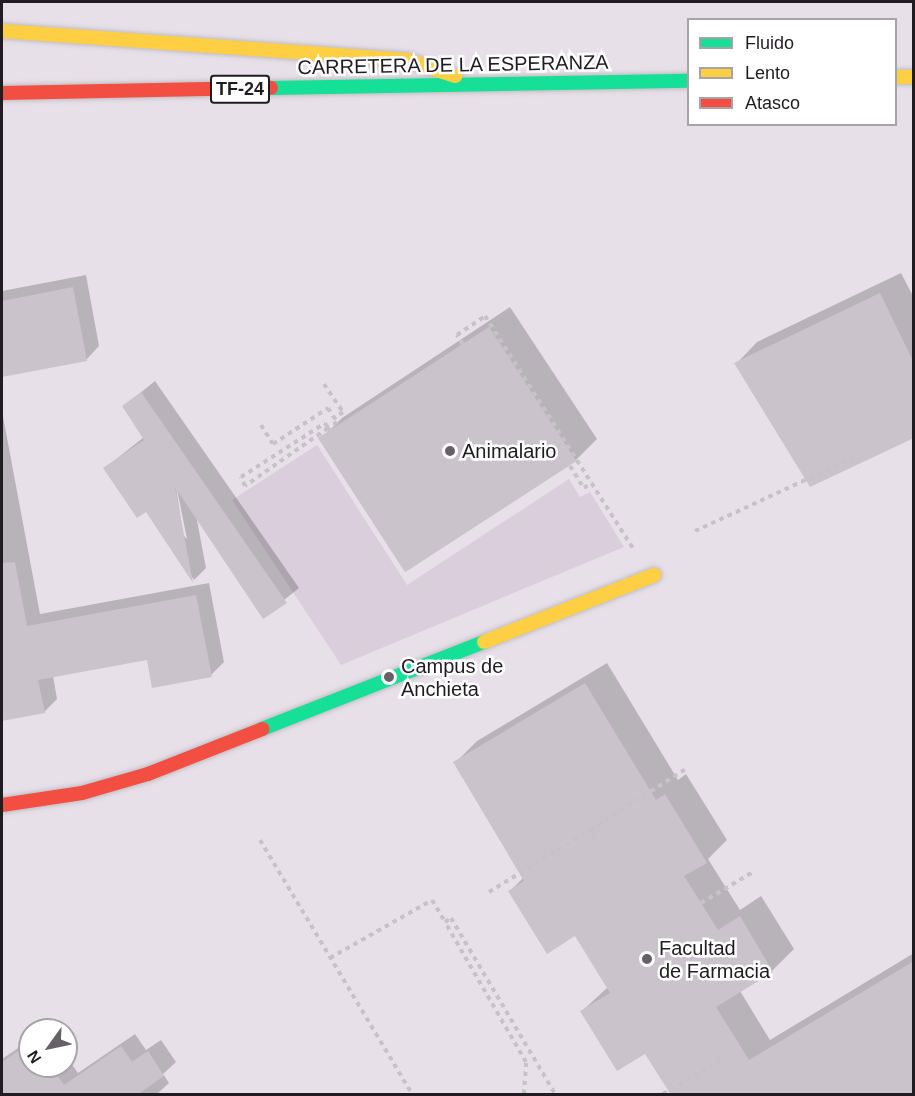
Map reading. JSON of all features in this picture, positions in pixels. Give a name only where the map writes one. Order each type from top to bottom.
[{"type":"main road","points":[[2,31],[407,60],[479,84]]},
{"type":"main road","points":[[897,77],[914,77]]},
{"type":"main road","name":"CARRETERA DE LA ESPERANZA","points":[[2,93],[687,81]]},
{"type":"main road","points":[[2,805],[82,793],[148,774],[652,576]]},
{"type":"path","points":[[463,344],[457,335],[486,316],[652,576]]},
{"type":"path","points":[[324,384],[343,412],[334,418]]},
{"type":"path","points":[[261,425],[273,444],[328,408],[337,422],[329,430],[245,486],[241,477],[325,423],[329,430]]},
{"type":"path","points":[[695,531],[853,458]]},
{"type":"path","points":[[570,466],[584,488],[591,483]]},
{"type":"path","points":[[489,892],[689,767]]},
{"type":"path","points":[[590,830],[595,837]]},
{"type":"path","points":[[260,840],[412,1095]]},
{"type":"path","points":[[701,903],[753,872]]},
{"type":"path","points":[[330,958],[432,900],[526,1062],[522,1094]]},
{"type":"path","points":[[444,922],[452,918],[555,1095]]},
{"type":"path","points":[[663,1095],[727,1056]]},
{"type":"shaded area","points":[[317,445],[407,585],[569,479],[580,497],[590,492],[624,547],[341,665],[232,500]]},
{"type":"building","points":[[73,287],[87,361],[2,377],[2,301]]},
{"type":"building","points":[[880,293],[914,363],[914,438],[810,487],[734,363]]},
{"type":"building","points":[[489,327],[576,461],[405,572],[318,438]]},
{"type":"building","points":[[141,392],[287,603],[263,619],[175,487],[193,583],[146,512],[137,518],[103,468],[144,440],[122,406]]},
{"type":"building","points":[[15,562],[27,626],[196,595],[212,677],[152,688],[147,660],[38,680],[45,713],[2,721],[2,563]]},
{"type":"building","points":[[585,683],[656,800],[665,794],[707,863],[684,876],[718,930],[740,916],[773,972],[716,1007],[749,1060],[914,961],[914,1095],[671,1095],[645,1054],[617,1071],[580,1011],[610,993],[575,936],[547,954],[508,891],[524,881],[453,762]]},
{"type":"building","points":[[121,1046],[132,1062],[148,1051],[164,1076],[137,1095],[2,1095],[2,1062],[18,1051],[18,1078],[59,1078],[64,1085],[78,1078],[78,1075]]},
{"type":"traffic: fast","points":[[271,88],[687,81]]},
{"type":"traffic: fast","points":[[262,729],[484,642]]},
{"type":"traffic: slow","points":[[2,31],[407,60],[455,76]]},
{"type":"traffic: slow","points":[[897,77],[914,77]]},
{"type":"traffic: slow","points":[[484,642],[654,575]]},
{"type":"traffic: jam","points":[[2,93],[271,88]]},
{"type":"traffic: jam","points":[[2,805],[82,793],[148,774],[262,729]]},
{"type":"place","name":"Animalario","points":[[450,451]]},
{"type":"place","name":"Campus de Anchieta","points":[[389,677]]},
{"type":"place","name":"Facultad de Farmacia","points":[[647,959]]}]
